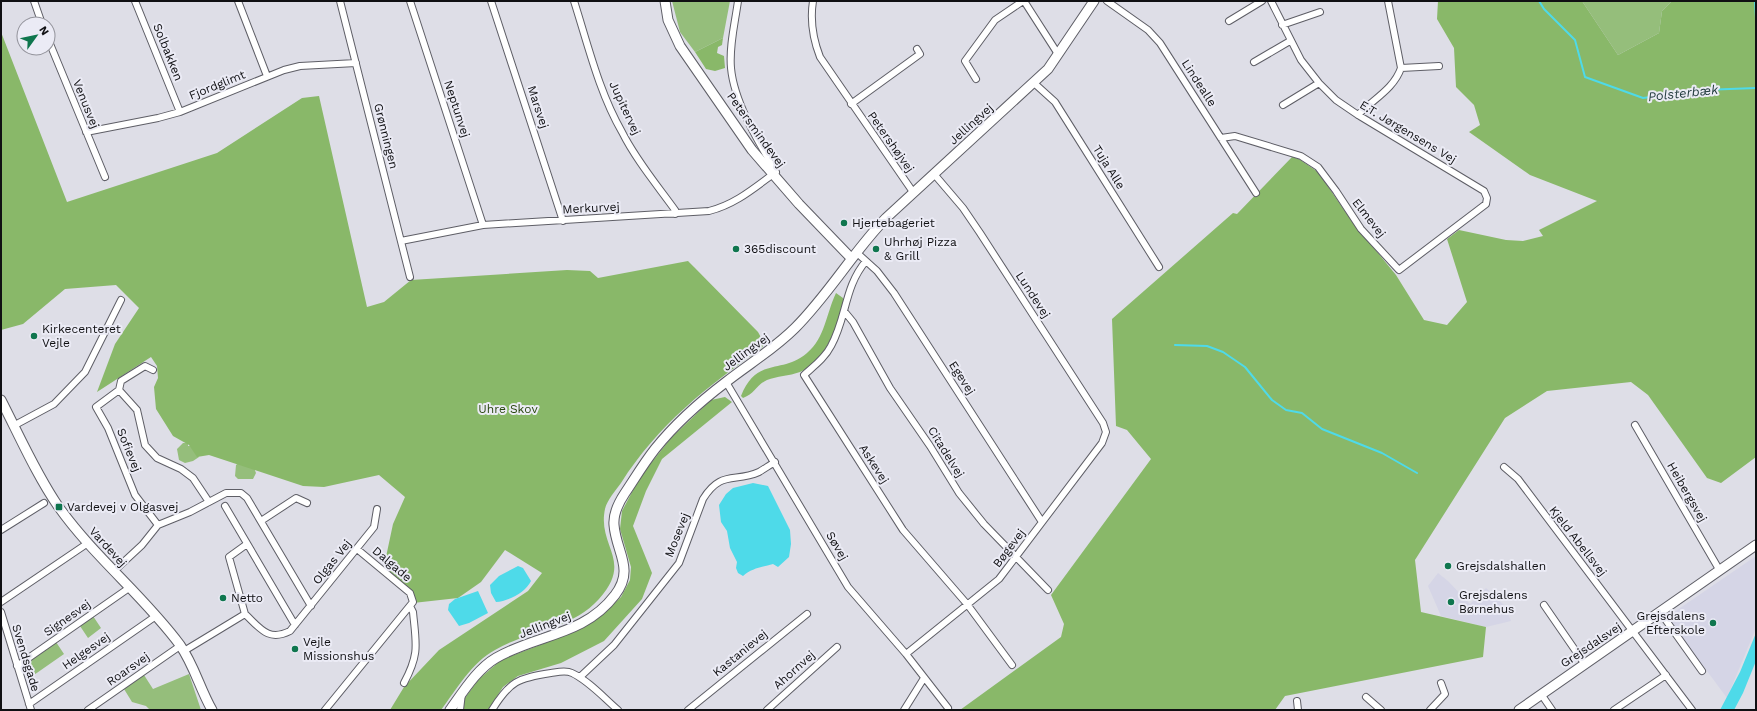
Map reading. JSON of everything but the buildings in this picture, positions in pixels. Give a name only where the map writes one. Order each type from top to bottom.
[{"type":"main road","name":"Petersmindevej","points":[[665,1],[668,20],[680,46],[752,150],[773,175],[854,255]]},
{"type":"main road","name":"Jellingvej","points":[[450,710],[482,669],[496,658],[574,628],[597,613],[616,595],[625,575],[624,559],[614,525],[618,504],[654,450],[673,429],[726,382],[764,356],[795,328],[830,289],[868,236],[913,192],[1048,69],[1094,1]]},
{"type":"main road","name":"Vardevej","points":[[2,403],[52,497],[88,543],[156,616],[182,648],[194,668],[210,707]]},
{"type":"main road","name":"Grejsdalsvej","points":[[1519,710],[1584,663],[1633,631],[1756,545]]},
{"type":"street","points":[[34,1],[39,16]]},
{"type":"street","name":"Solbakken","points":[[135,1],[180,112]]},
{"type":"street","points":[[238,1],[267,76]]},
{"type":"street","name":"Grønningen","points":[[340,1],[410,277]]},
{"type":"street","name":"Neptunvej","points":[[410,1],[483,225]]},
{"type":"street","name":"Marsvej","points":[[491,1],[563,221]]},
{"type":"street","name":"Jupitervej","points":[[574,1],[606,98],[622,134],[675,210],[675,214]]},
{"type":"street","points":[[738,1],[731,51],[734,84],[750,124],[776,172],[773,175]]},
{"type":"street","name":"Petershøjvej","points":[[813,1],[812,25],[816,48],[826,67],[913,192]]},
{"type":"street","points":[[976,79],[965,61],[995,20],[1023,1],[1058,54]]},
{"type":"street","name":"Lindealle","points":[[1107,1],[1148,30],[1160,44],[1256,193]]},
{"type":"street","points":[[1229,21],[1262,1]]},
{"type":"street","name":"E.T. Jørgensens Vej","points":[[1271,1],[1301,60],[1319,83],[1336,100],[1358,115],[1484,191],[1488,198]]},
{"type":"street","points":[[1358,115],[1392,84],[1397,78],[1400,68],[1388,1]]},
{"type":"street","points":[[1282,25],[1320,12]]},
{"type":"street","points":[[1254,62],[1290,40]]},
{"type":"street","points":[[851,104],[920,54],[917,49]]},
{"type":"street","name":"Venusvej","points":[[55,56],[105,177]]},
{"type":"street","name":"Fjordglimt","points":[[86,132],[158,118],[180,112],[267,76],[300,66],[356,63]]},
{"type":"street","points":[[1400,68],[1439,66]]},
{"type":"street","name":"Tuja Alle","points":[[1034,83],[1055,102],[1159,267]]},
{"type":"street","points":[[1283,105],[1319,83]]},
{"type":"street","name":"Elmevej","points":[[1221,138],[1235,136],[1243,138],[1301,156],[1318,167],[1361,229],[1399,270],[1486,204],[1488,198]]},
{"type":"street","name":"Lundevej","points":[[934,174],[963,208],[980,233],[1099,417],[1106,432]]},
{"type":"street","name":"Merkurvej","points":[[401,241],[483,225],[709,211],[724,207],[740,200],[773,175]]},
{"type":"street","name":"Egevej","points":[[854,255],[866,261],[894,293],[1042,522]]},
{"type":"street","name":"Askevej","points":[[866,261],[852,281],[832,346],[823,358],[804,375],[903,530],[967,604],[1012,665]]},
{"type":"street","points":[[15,425],[54,404],[85,372],[121,300]]},
{"type":"street","name":"Citadelvej","points":[[844,311],[853,322],[890,388],[930,446],[959,493],[984,524],[1048,590]]},
{"type":"street","name":"Sofievej","points":[[153,370],[145,366],[121,382],[119,390],[96,407],[108,428],[135,495],[158,525]]},
{"type":"street","name":"Søvej","points":[[726,382],[848,587],[906,654],[948,708]]},
{"type":"street","name":"Sofievej","points":[[119,390],[137,410],[145,445],[157,458],[180,468],[189,475],[209,502]]},
{"type":"street","name":"Heibergsvej","points":[[1635,425],[1720,571]]},
{"type":"street","name":"Bøgevej","points":[[906,654],[999,579],[1102,443],[1106,432]]},
{"type":"street","name":"Mosevej","points":[[580,677],[614,645],[679,563],[703,499],[708,490],[722,479],[758,472],[775,462]]},
{"type":"street","name":"Kjeld Abellsvej","points":[[1504,467],[1518,479],[1692,710]]},
{"type":"street","points":[[114,571],[142,545],[158,525],[226,493],[240,493],[247,498],[311,606]]},
{"type":"street","points":[[261,521],[296,498],[307,503]]},
{"type":"street","points":[[1,530],[44,503]]},
{"type":"street","points":[[225,506],[295,625]]},
{"type":"street","name":"Olgas Vej","points":[[245,614],[264,632],[271,635],[283,635],[295,625],[374,527],[377,509]]},
{"type":"street","points":[[1,602],[88,543]]},
{"type":"street","points":[[182,648],[245,614],[229,557],[247,544]]},
{"type":"street","name":"Dalgade","points":[[357,549],[410,593],[413,602],[410,606]]},
{"type":"street","name":"Signesvej","points":[[17,666],[129,588]]},
{"type":"street","points":[[1544,605],[1584,663]]},
{"type":"street","points":[[325,710],[410,606],[413,612],[416,656],[414,665],[404,683]]},
{"type":"street","name":"Svendsgade","points":[[1,612],[30,707]]},
{"type":"street","points":[[1660,612],[1702,671]]},
{"type":"street","name":"Kastanievej","points":[[688,710],[807,614]]},
{"type":"street","name":"Helgesvej","points":[[30,707],[156,616]]},
{"type":"street","name":"Ahornvej","points":[[767,710],[837,647]]},
{"type":"street","name":"Roarsvej","points":[[88,710],[182,648]]},
{"type":"street","points":[[492,710],[507,688],[520,679],[563,671],[571,672],[580,677],[618,710]]},
{"type":"street","points":[[1614,710],[1666,674]]},
{"type":"street","points":[[904,710],[924,678]]},
{"type":"street","points":[[1430,710],[1445,694],[1441,683]]},
{"type":"street","points":[[460,710],[462,694]]},
{"type":"street","points":[[1541,694],[1552,710]]},
{"type":"street","points":[[1366,697],[1381,710]]},
{"type":"street","points":[[1297,701],[1298,710]]},
{"type":"shaded area","name":"Grejsdalens Efterskole","points":[[1756,556],[1756,628],[1727,698],[1667,617]]},
{"type":"shaded area","name":"Grejsdalens Børnehus","points":[[1438,573],[1448,581],[1470,604],[1486,588],[1505,606],[1511,621],[1486,627],[1441,616],[1428,586]]},
{"type":"green space","points":[[672,1],[730,1],[723,38],[695,52],[680,32]]},
{"type":"green space","points":[[1438,1],[1582,1],[1618,55],[1659,33],[1662,11],[1672,1],[1756,1],[1756,457],[1721,483],[1707,478],[1648,395],[1631,382],[1547,391],[1505,418],[1415,560],[1421,612],[1486,627],[1483,657],[1285,696],[1275,710],[960,710],[1061,637],[1064,624],[1051,595],[1151,459],[1127,430],[1116,426],[1112,319],[1233,213],[1237,214],[1292,157],[1299,159],[1318,172],[1351,220],[1396,275],[1424,320],[1447,325],[1467,302],[1447,239],[1459,230],[1506,240],[1523,241],[1543,236],[1539,230],[1597,201],[1530,175],[1469,132],[1480,125],[1474,105],[1456,87],[1454,48],[1437,19]]},
{"type":"green space","points":[[1582,1],[1672,1],[1662,11],[1659,33],[1618,55]]},
{"type":"green space","name":"Uhre Skov","points":[[1,32],[67,202],[217,153],[302,98],[319,96],[367,307],[384,302],[411,280],[567,270],[590,271],[598,278],[688,261],[758,332],[764,343],[762,348],[722,377],[684,408],[667,425],[635,462],[610,499],[605,509],[604,522],[614,563],[614,574],[609,585],[599,599],[576,617],[549,629],[508,643],[487,655],[465,677],[441,710],[390,710],[404,687],[439,650],[528,591],[542,573],[505,550],[481,582],[458,598],[413,603],[411,592],[383,571],[393,524],[405,497],[379,475],[324,487],[303,486],[209,455],[197,457],[189,445],[173,436],[156,409],[154,387],[158,378],[157,366],[151,357],[97,392],[115,344],[139,308],[116,285],[65,289],[23,324],[1,330]]},
{"type":"green space","points":[[723,38],[722,45],[718,47],[717,53],[724,56],[725,68],[715,71],[706,69],[695,52]]},
{"type":"green space","points":[[836,293],[843,298],[843,305],[833,334],[817,361],[800,372],[763,382],[750,394],[743,398],[741,396],[747,384],[754,376],[770,368],[797,360],[813,347],[821,333]]},
{"type":"green space","points":[[725,397],[732,402],[662,459],[646,491],[633,526],[652,573],[642,599],[604,641],[561,663],[518,676],[503,687],[488,710],[456,710],[479,679],[501,660],[574,632],[606,611],[621,597],[630,580],[631,567],[620,529],[622,511],[640,477],[671,438],[711,400]]},
{"type":"green space","points":[[183,443],[188,443],[188,446],[193,446],[199,457],[193,461],[185,463],[179,460],[177,449]]},
{"type":"green space","points":[[240,462],[254,468],[256,473],[253,479],[238,479],[235,476],[236,465]]},
{"type":"green space","points":[[93,616],[101,628],[88,638],[80,626]]},
{"type":"green space","points":[[56,642],[64,654],[31,677],[27,663]]},
{"type":"green space","points":[[189,674],[201,710],[150,710],[146,706],[132,702],[124,689],[144,675],[153,689]]},
{"type":"water","points":[[753,483],[768,486],[790,530],[791,544],[789,557],[778,567],[773,564],[754,569],[743,576],[738,573],[736,568],[737,562],[730,548],[727,531],[721,522],[719,505],[726,494],[733,488]]},
{"type":"water","points":[[518,566],[523,568],[531,581],[529,585],[516,595],[506,600],[496,602],[491,593],[490,585],[499,576]]},
{"type":"water","points":[[478,591],[488,613],[469,623],[459,626],[448,610],[449,604],[455,599]]},
{"type":"water","points":[[1756,633],[1756,661],[1743,693],[1734,710],[1720,710],[1740,672]]},
{"type":"waterway","name":"Polsterbæk","points":[[1539,1],[1544,9],[1575,40],[1585,77],[1643,98],[1703,90],[1756,88]]},
{"type":"waterway","points":[[1755,1],[1756,18]]},
{"type":"waterway","points":[[1175,345],[1207,346],[1223,352],[1245,367],[1272,400],[1286,410],[1302,413],[1322,429],[1382,453],[1417,473]]},
{"type":"place","name":"Hjertebageriet","points":[[844,223]]},
{"type":"place","name":"365discount","points":[[736,249]]},
{"type":"place","name":"Uhrhøj Pizza & Grill","points":[[876,249]]},
{"type":"place","name":"Kirkecenteret Vejle","points":[[34,336]]},
{"type":"place","name":"Vardevej v Olgasvej","points":[[59,507]]},
{"type":"place","name":"Grejsdalshallen","points":[[1448,566]]},
{"type":"place","name":"Netto","points":[[223,598]]},
{"type":"place","name":"Grejsdalens Børnehus","points":[[1451,602]]},
{"type":"place","name":"Grejsdalens Efterskole","points":[[1713,623]]},
{"type":"place","name":"Vejle Missionshus","points":[[295,649]]}]
